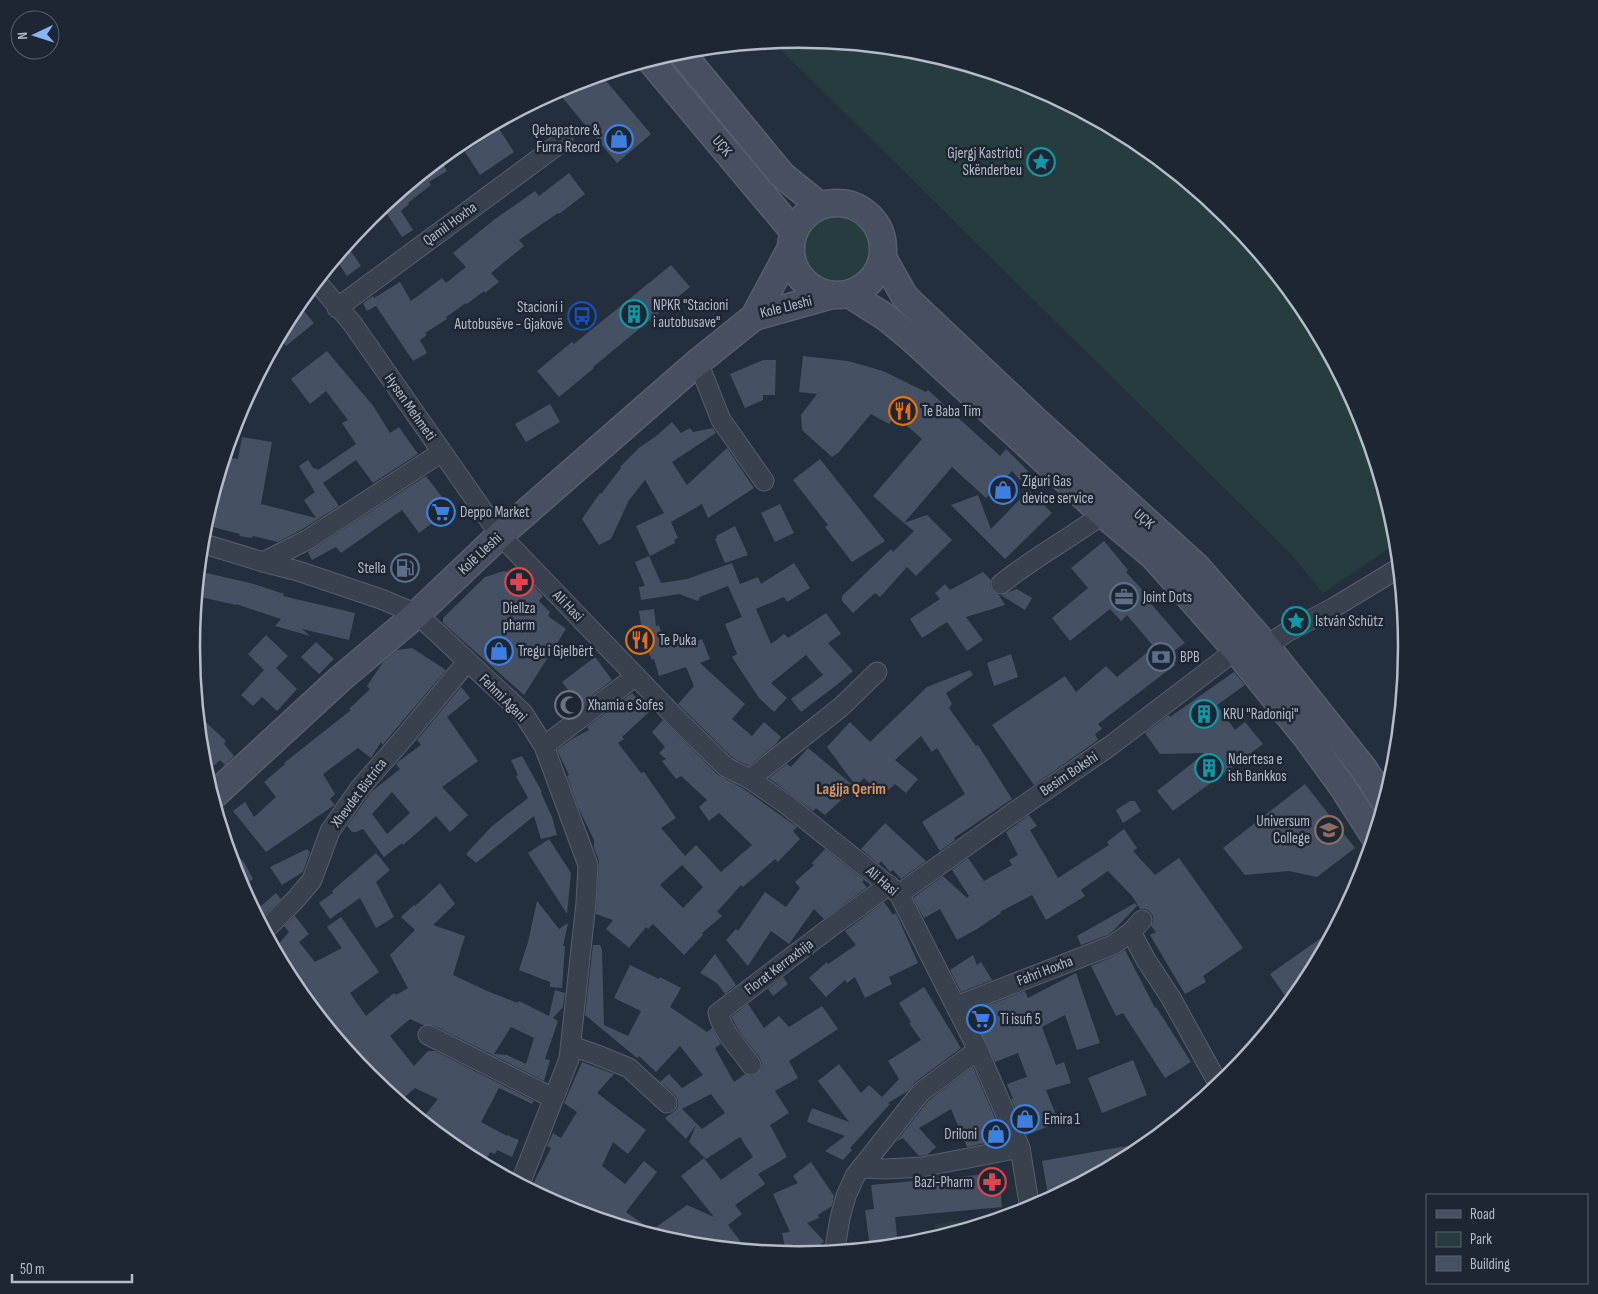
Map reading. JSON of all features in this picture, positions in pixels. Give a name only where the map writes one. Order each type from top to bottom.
[{"type":"street","name":"UÇK","points":[[686,58],[782,175],[819,205],[834,203],[850,204],[866,212],[877,225],[883,241],[883,258],[905,297],[1034,420],[1197,567],[1266,646],[1364,769],[1380,794]]},
{"type":"street","name":"UÇK","points":[[654,66],[792,240],[794,265],[802,280],[816,290],[841,295],[887,318],[1103,514],[1154,557],[1236,650],[1342,786],[1370,830]]},
{"type":"street","name":"Qamil Hoxha","points":[[337,308],[562,141]]},
{"type":"street","points":[[792,240],[803,217],[819,205]]},
{"type":"street","name":"Kole Lleshi","points":[[754,317],[792,240]]},
{"type":"street","points":[[841,295],[864,286],[876,274],[883,258]]},
{"type":"street","name":"Hysen Mehmeti","points":[[320,286],[352,323],[500,535]]},
{"type":"street","name":"Kole Lleshi","points":[[754,317],[841,295]]},
{"type":"street","name":"Kolë Lleshi","points":[[218,792],[340,679],[417,614],[500,535],[698,362],[754,317]]},
{"type":"street","points":[[698,362],[722,420],[764,481]]},
{"type":"street","points":[[263,562],[307,540],[442,452]]},
{"type":"street","points":[[1001,584],[1022,567],[1103,514]]},
{"type":"street","name":"Ali Hasi","points":[[500,535],[726,767],[750,779],[786,804],[894,889],[978,1050],[1020,1148],[1029,1201]]},
{"type":"street","name":"Fehmi Agani","points":[[209,545],[298,571],[372,596],[417,614],[523,713],[544,746],[588,865],[586,903],[569,1059],[522,1179]]},
{"type":"street","points":[[1266,646],[1287,632],[1333,608],[1393,572]]},
{"type":"street","name":"Besim Bokshi","points":[[894,889],[1014,812],[1110,746],[1236,650]]},
{"type":"street","name":"Xhevdet Bistrica","points":[[269,926],[312,880],[330,831],[360,788],[468,662]]},
{"type":"street","points":[[750,779],[840,707],[876,672]]},
{"type":"street","points":[[544,746],[636,676]]},
{"type":"street","name":"Florat Kerraxhija","points":[[751,1065],[727,1032],[718,1014],[828,930],[894,889]]},
{"type":"street","name":"Fahri Hoxha","points":[[956,1006],[1113,945],[1136,926],[1146,960],[1171,998],[1215,1078]]},
{"type":"street","points":[[428,1035],[553,1098]]},
{"type":"street","points":[[571,1046],[629,1068],[667,1103]]},
{"type":"street","points":[[835,1245],[846,1196],[855,1176],[921,1092],[978,1050]]},
{"type":"street","points":[[861,1168],[922,1167],[1020,1148]]},
{"type":"green space","points":[[780,48],[838,49],[916,59],[992,79],[1028,93],[1064,109],[1132,149],[1164,171],[1223,223],[1275,282],[1318,347],[1337,382],[1367,454],[1378,492],[1390,548],[1323,593],[1291,554]]},
{"type":"green space","points":[[837,213],[850,216],[862,223],[869,235],[872,248],[869,261],[862,273],[850,280],[837,283],[824,280],[812,273],[805,261],[802,248],[805,235],[812,223],[824,216]]},
{"type":"green space","points":[[978,1219],[935,1230],[935,1224]]},
{"type":"building","points":[[605,79],[651,134],[617,163],[562,97]]},
{"type":"building","points":[[499,129],[514,152],[480,175],[465,152]]},
{"type":"building","points":[[443,164],[447,171],[429,182],[431,185],[401,211],[413,230],[402,237],[386,213]]},
{"type":"building","points":[[569,173],[585,194],[559,214],[519,240],[524,246],[491,273],[499,282],[425,333],[427,335],[420,340],[427,353],[413,361],[376,306],[367,311],[363,303],[400,282],[411,301],[442,278],[446,283],[466,267],[453,253],[495,219],[535,191],[539,196]]},
{"type":"building","points":[[350,250],[361,266],[347,276],[339,263]]},
{"type":"building","name":"NPKR \"Stacioni i autobusave\"","points":[[671,265],[690,287],[559,397],[537,371],[572,342],[574,344]]},
{"type":"building","points":[[303,310],[314,323],[286,346],[283,342]]},
{"type":"building","points":[[327,351],[374,407],[390,433],[399,427],[418,454],[373,483],[356,460],[323,483],[339,506],[278,542],[253,536],[252,538],[239,536],[240,534],[212,527],[230,458],[238,459],[242,437],[272,442],[261,504],[316,518],[304,500],[315,492],[299,466],[308,460],[314,469],[318,470],[356,444],[342,423],[348,420],[326,391],[310,404],[291,379]]},
{"type":"building","points":[[803,356],[848,361],[883,371],[926,392],[928,390],[1000,456],[1006,449],[1028,471],[1020,480],[1012,471],[986,498],[952,467],[904,523],[873,496],[922,439],[895,415],[889,424],[871,414],[839,452],[832,457],[802,430],[801,415],[817,394],[799,392]]},
{"type":"building","points":[[763,360],[776,360],[775,395],[763,395],[763,400],[745,408],[730,374]]},
{"type":"building","points":[[550,404],[560,422],[526,442],[515,424]]},
{"type":"building","points":[[672,422],[681,433],[690,428],[693,432],[713,428],[716,433],[672,462],[687,485],[727,448],[754,488],[708,518],[702,504],[671,522],[678,538],[674,540],[675,543],[650,556],[636,526],[664,513],[645,480],[629,500],[611,539],[599,545],[582,519],[620,467],[640,447]]},
{"type":"building","points":[[820,459],[885,541],[852,562],[825,527],[828,525],[793,480]]},
{"type":"building","points":[[426,476],[451,509],[419,533],[402,510],[341,553],[336,547],[312,560],[308,552]]},
{"type":"building","points":[[1029,490],[1052,513],[1005,559],[951,505],[978,495],[991,529]]},
{"type":"building","points":[[780,504],[794,533],[775,542],[761,513]]},
{"type":"building","points":[[927,515],[952,540],[916,576],[907,567],[880,597],[875,593],[853,613],[842,601],[842,596],[891,549],[893,552],[914,531],[904,523]]},
{"type":"building","points":[[735,526],[748,555],[725,563],[715,539],[717,538],[716,536]]},
{"type":"building","points":[[1104,541],[1128,570],[1126,572],[1148,596],[1146,598],[1185,643],[1169,654],[1175,665],[1098,724],[1102,729],[1095,734],[1098,740],[1034,785],[992,725],[1065,676],[1076,692],[1106,666],[1117,677],[1154,647],[1127,615],[1121,621],[1110,609],[1070,641],[1052,618],[1088,588],[1071,568]]},
{"type":"building","name":"Stella","points":[[412,555],[420,564],[399,582],[391,573]]},
{"type":"building","points":[[649,556],[661,583],[687,579],[732,563],[740,584],[758,577],[761,584],[794,563],[810,588],[787,602],[784,597],[756,609],[771,644],[784,634],[788,638],[826,613],[841,634],[828,643],[853,671],[801,712],[791,699],[823,675],[806,655],[771,683],[787,698],[774,712],[759,698],[732,657],[737,654],[725,624],[742,617],[728,586],[700,597],[698,601],[679,594],[641,600],[639,587],[645,586],[635,562]]},
{"type":"building","name":"Tregu i Gjelbërt","points":[[504,571],[519,574],[526,578],[543,596],[539,601],[550,612],[548,616],[566,629],[524,695],[443,623],[443,618],[485,577]]},
{"type":"building","points":[[983,572],[991,580],[992,590],[999,595],[1005,605],[966,617],[983,640],[967,651],[947,622],[922,638],[910,619],[940,599],[935,593],[945,584],[950,590]]},
{"type":"building","points":[[205,573],[254,584],[284,594],[283,596],[355,613],[349,640],[302,629],[310,636],[275,626],[281,619],[236,605],[202,597]]},
{"type":"building","points":[[1017,589],[1032,598],[1025,610],[1001,595]]},
{"type":"building","points":[[654,609],[656,626],[659,625],[663,639],[675,634],[683,647],[702,639],[710,659],[700,663],[745,704],[732,719],[752,736],[764,722],[781,737],[775,745],[749,766],[733,758],[678,704],[694,686],[686,667],[659,676],[654,659],[652,660],[644,643],[639,611]]},
{"type":"building","points":[[266,635],[288,656],[276,668],[297,689],[277,711],[262,697],[253,706],[241,695],[264,670],[248,654]]},
{"type":"building","points":[[316,642],[334,659],[319,674],[301,657]]},
{"type":"building","points":[[412,648],[446,670],[383,745],[381,742],[371,758],[358,748],[323,774],[335,794],[330,799],[335,805],[266,852],[233,811],[245,802],[254,817],[276,797],[264,782],[284,763],[351,710],[349,709],[370,689],[367,686],[383,662],[397,650]]},
{"type":"building","points":[[1011,654],[1018,677],[994,686],[987,663]]},
{"type":"building","name":"Xhamia e Sofes","points":[[595,657],[612,680],[580,705],[562,682]]},
{"type":"building","points":[[970,670],[973,675],[946,693],[952,704],[949,708],[976,746],[978,745],[1012,799],[954,838],[955,840],[940,851],[922,822],[965,794],[937,748],[932,752],[921,736],[895,760],[918,779],[906,793],[895,784],[883,795],[864,778],[856,786],[827,747],[850,722],[870,742],[927,687]]},
{"type":"building","points":[[1234,672],[1245,685],[1217,705],[1235,730],[1245,722],[1263,744],[1173,811],[1157,791],[1205,753],[1160,754],[1145,733]]},
{"type":"building","points":[[461,687],[470,698],[447,717],[478,761],[442,787],[468,815],[450,832],[436,816],[403,845],[402,843],[384,857],[363,829],[352,832],[347,826],[371,792],[400,769],[396,764],[421,745],[417,740]],"holes":[[[392,792],[410,813],[387,834],[372,814]]]},
{"type":"building","points":[[632,693],[649,712],[618,743],[641,773],[644,772],[676,818],[661,828],[685,856],[696,845],[721,872],[752,845],[719,813],[709,821],[699,807],[707,800],[681,776],[676,779],[662,761],[666,759],[659,753],[665,747],[652,732],[663,720],[718,775],[744,789],[797,827],[793,831],[800,839],[778,862],[775,859],[743,887],[741,885],[717,912],[722,916],[702,933],[703,935],[684,955],[653,924],[648,929],[646,927],[629,948],[606,929],[613,920],[596,914],[599,861],[594,848],[594,840],[578,807],[567,776],[569,775],[557,750],[589,730],[587,727]],"holes":[[[682,865],[703,887],[683,908],[660,885]]]},
{"type":"building","points":[[205,721],[226,741],[224,744],[234,756],[225,765],[220,760],[212,767]]},
{"type":"building","points":[[808,748],[855,787],[825,815],[816,808],[813,811],[769,778],[787,764],[791,767]]},
{"type":"building","points":[[522,756],[542,792],[557,835],[541,839],[534,816],[476,863],[466,854],[491,827],[528,798],[516,776],[518,775],[511,760]]},
{"type":"building","points":[[1305,784],[1355,848],[1317,877],[1289,871],[1245,875],[1223,848]]},
{"type":"building","points":[[1130,801],[1135,801],[1141,811],[1123,823],[1116,810]]},
{"type":"building","points":[[1029,815],[1037,826],[1030,830],[1058,878],[1109,845],[1107,842],[1124,829],[1137,848],[1133,851],[1155,875],[1179,858],[1243,948],[1203,976],[1206,982],[1185,994],[1150,935],[1156,932],[1151,926],[1153,916],[1149,911],[1140,909],[1132,896],[1108,871],[1081,890],[1085,896],[1046,920],[1032,895],[1000,912],[977,929],[957,940],[940,909],[924,918],[913,898],[943,876],[967,898],[969,896],[952,870],[968,858],[984,881],[1012,865],[1009,860],[1018,855],[1006,832]]},
{"type":"building","points":[[885,823],[926,861],[901,879],[893,870],[890,872],[881,861],[879,864],[861,849]]},
{"type":"building","points":[[549,839],[571,873],[567,914],[528,853]]},
{"type":"building","points":[[307,849],[310,852],[303,872],[282,885],[270,867]]},
{"type":"building","points":[[825,849],[864,880],[862,882],[867,887],[824,919],[814,909],[789,944],[771,931],[748,966],[726,940],[736,929],[738,931],[765,892],[786,907],[800,888],[795,882],[814,865],[812,863]]},
{"type":"building","points":[[376,853],[390,870],[376,882],[394,917],[376,928],[360,898],[330,919],[319,903],[333,893],[332,891]]},
{"type":"building","points":[[237,855],[244,862],[253,879],[248,883],[245,876]]},
{"type":"building","points":[[440,883],[455,904],[433,925],[465,936],[453,975],[487,991],[518,1003],[519,1001],[549,1016],[555,990],[565,993],[563,1007],[553,1018],[558,1021],[545,1059],[550,1060],[544,1081],[433,1025],[423,1025],[410,1019],[390,1036],[414,1066],[428,1051],[435,1051],[534,1101],[532,1104],[499,1088],[481,1122],[507,1136],[519,1140],[512,1157],[497,1150],[495,1154],[490,1152],[487,1158],[434,1123],[425,1115],[438,1099],[415,1088],[404,1098],[375,1071],[323,1012],[278,944],[289,932],[284,926],[295,916],[309,934],[299,942],[315,962],[342,948],[327,927],[341,917],[379,972],[350,993],[366,1016],[394,993],[396,995],[408,988],[390,955],[415,930],[401,917]],"holes":[[[511,1027],[534,1038],[526,1064],[507,1055],[494,1054]]]},
{"type":"building","points":[[276,893],[281,899],[263,916],[259,908]]},
{"type":"building","points":[[537,901],[559,929],[568,923],[563,946],[565,946],[562,988],[550,987],[550,982],[519,970],[528,942]]},
{"type":"building","points":[[884,902],[893,915],[896,913],[918,963],[889,977],[892,984],[865,998],[855,977],[847,983],[845,980],[826,997],[809,978],[827,962],[828,964],[856,945],[845,931]]},
{"type":"building","points":[[1135,903],[1137,906],[1108,935],[1081,945],[1077,936]]},
{"type":"building","points":[[1324,936],[1286,997],[1270,974]]},
{"type":"building","points":[[593,945],[600,945],[602,950],[604,1025],[628,1036],[641,1011],[614,998],[630,965],[659,979],[660,977],[681,988],[670,1007],[707,1032],[712,1028],[721,1044],[715,1048],[734,1082],[745,1074],[752,1076],[757,1074],[761,1069],[762,1063],[760,1058],[741,1034],[731,1017],[748,1004],[764,1028],[779,1016],[789,1027],[822,1006],[838,1029],[789,1061],[798,1078],[775,1091],[789,1113],[770,1125],[787,1157],[758,1174],[765,1184],[735,1205],[742,1214],[728,1225],[742,1243],[682,1235],[654,1228],[687,1205],[714,1217],[681,1176],[704,1158],[721,1180],[753,1157],[740,1137],[706,1159],[689,1142],[696,1125],[686,1139],[665,1118],[676,1110],[678,1100],[660,1082],[669,1074],[682,1088],[703,1075],[680,1046],[656,1072],[639,1056],[637,1058],[585,1015]],"holes":[[[711,1094],[725,1113],[702,1129],[682,1109]]]},
{"type":"building","points":[[1125,950],[1155,1008],[1191,1062],[1165,1078],[1123,1013],[1116,1016],[1091,966]]},
{"type":"building","points":[[715,954],[736,985],[725,994],[717,983],[700,973]]},
{"type":"building","points":[[973,955],[977,965],[981,962],[992,980],[961,992],[950,970]]},
{"type":"building","points":[[1076,973],[1100,1043],[1077,1050],[1065,1015],[1042,1027],[1056,1065],[1064,1062],[1071,1083],[1046,1090],[1059,1122],[1027,1135],[1011,1099],[1013,1099],[1007,1084],[1027,1077],[1018,1053],[995,1062],[971,1012],[1025,991],[1028,998]]},
{"type":"building","points":[[783,977],[788,984],[773,996],[768,989]]},
{"type":"building","points":[[924,987],[961,1048],[914,1083],[908,1091],[888,1103],[890,1104],[850,1148],[852,1150],[843,1160],[825,1151],[845,1136],[807,1122],[812,1108],[849,1122],[818,1081],[839,1064],[861,1093],[869,1085],[882,1097],[899,1079],[888,1061],[921,1040],[909,1023],[911,1022],[899,1003]]},
{"type":"building","points":[[1133,1060],[1147,1095],[1102,1113],[1088,1078]]},
{"type":"building","points":[[582,1062],[614,1074],[597,1093],[646,1130],[628,1154],[613,1142],[602,1166],[625,1184],[644,1161],[657,1172],[626,1212],[647,1227],[606,1215],[533,1184],[551,1148],[547,1146],[553,1133],[561,1138],[577,1112],[564,1103]]},
{"type":"building","points":[[973,1067],[1003,1137],[967,1147],[951,1109],[919,1128],[936,1147],[927,1155],[919,1156],[903,1138],[896,1142],[929,1100]]},
{"type":"building","points":[[1132,1145],[1099,1166],[1048,1192],[1042,1161]]},
{"type":"building","points":[[811,1162],[834,1196],[832,1206],[818,1215],[819,1218],[807,1223],[824,1241],[820,1245],[797,1246],[795,1244],[785,1246],[782,1233],[790,1232],[773,1194],[798,1183],[793,1176]]},
{"type":"building","points":[[999,1173],[1002,1207],[895,1217],[897,1238],[869,1242],[865,1210],[874,1209],[871,1185]]},
{"type":"place","name":"Qebapatore & Furra Record","points":[[619,139]]},
{"type":"place","name":"Gjergj Kastrioti Skënderbeu","points":[[1041,162]]},
{"type":"place","name":"NPKR \"Stacioni i autobusave\"","points":[[634,314]]},
{"type":"place","name":"Stacioni i Autobusëve - Gjakovë","points":[[582,316]]},
{"type":"place","name":"Te Baba Tim","points":[[903,411]]},
{"type":"place","name":"Ziguri Gas device service","points":[[1003,490]]},
{"type":"place","name":"Deppo Market","points":[[441,512]]},
{"type":"place","name":"Stella","points":[[405,568]]},
{"type":"place","name":"Diellza pharm","points":[[519,582]]},
{"type":"place","name":"Joint Dots","points":[[1124,597]]},
{"type":"place","name":"István Schütz","points":[[1296,621]]},
{"type":"place","name":"Te Puka","points":[[640,640]]},
{"type":"place","name":"Tregu i Gjelbërt","points":[[499,651]]},
{"type":"place","name":"BPB","points":[[1161,657]]},
{"type":"place","name":"Xhamia e Sofes","points":[[569,705]]},
{"type":"place","name":"KRU \"Radoniqi\"","points":[[1204,714]]},
{"type":"place","name":"Ndertesa e ish Bankkos","points":[[1209,768]]},
{"type":"place","name":"Universum College","points":[[1329,830]]},
{"type":"place","name":"Ti isufi 5","points":[[981,1019]]},
{"type":"place","name":"Emira 1","points":[[1025,1119]]},
{"type":"place","name":"Driloni","points":[[996,1134]]},
{"type":"place","name":"Bazi-Pharm","points":[[992,1182]]},
{"type":"district","name":"Lagjja Qerim","points":[[851,789]]}]
